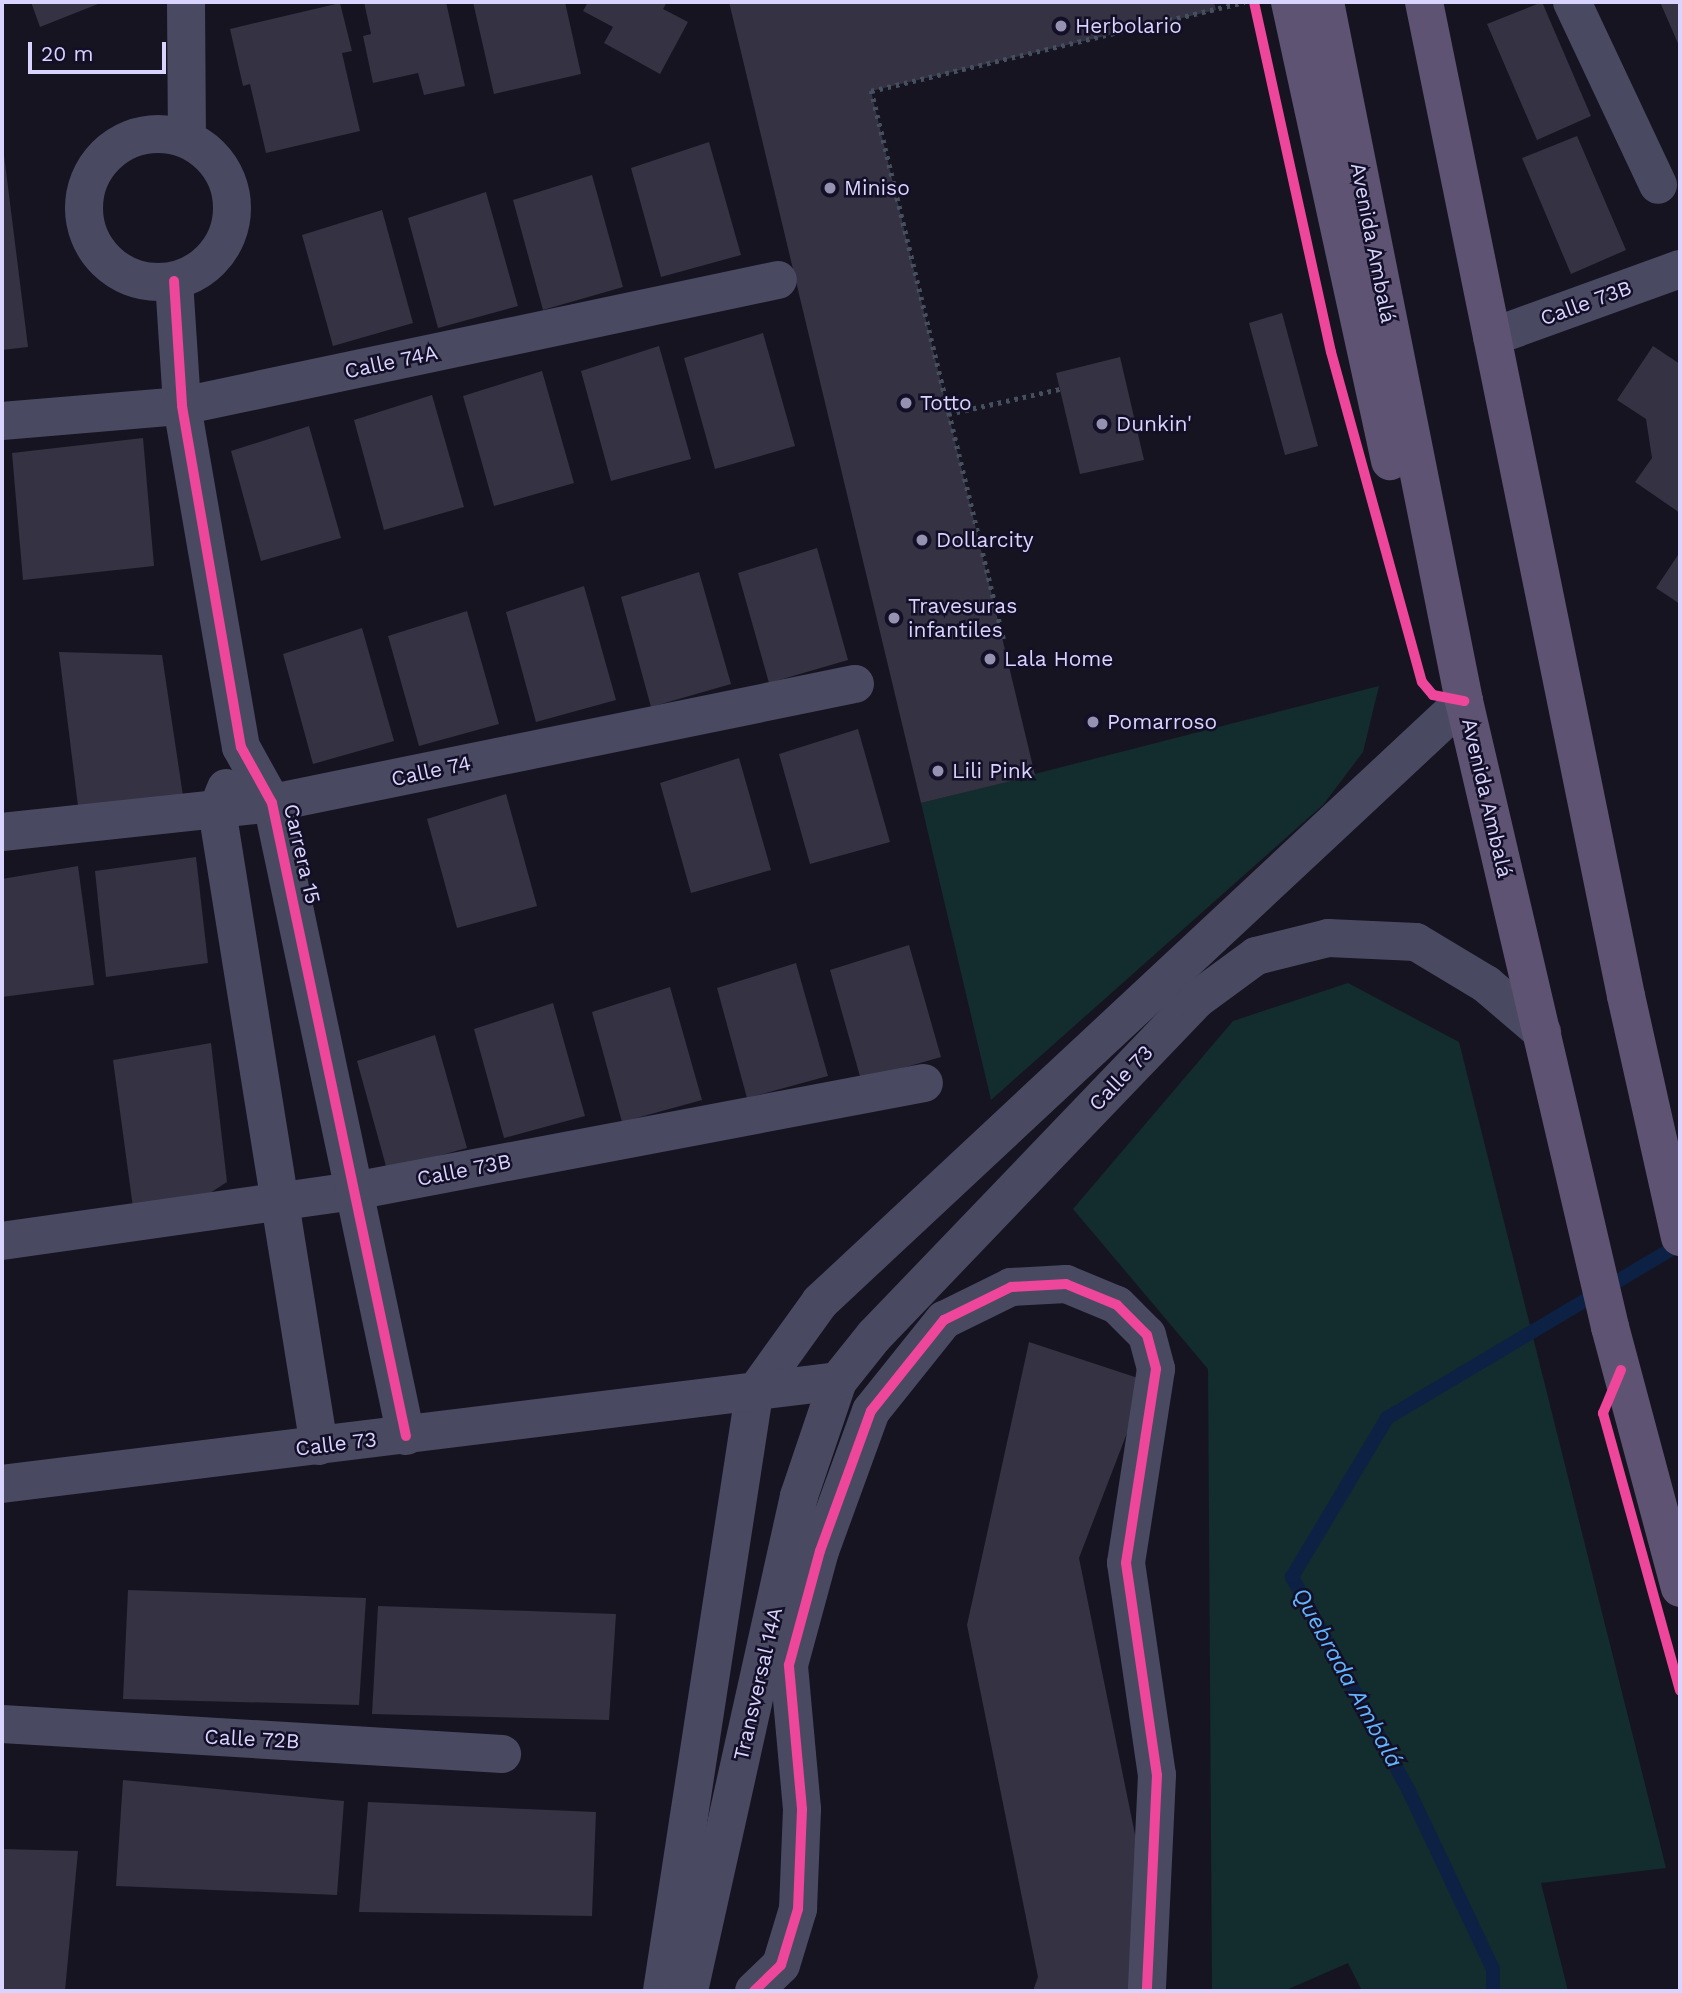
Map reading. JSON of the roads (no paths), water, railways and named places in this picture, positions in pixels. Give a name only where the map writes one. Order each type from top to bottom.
[{"type":"main road","name":"Avenida Ambalá","points":[[1325,2],[1464,701],[1610,1327],[1680,1588]]},
{"type":"main road","points":[[1424,2],[1660,1154],[1680,1237]]},
{"type":"main road","points":[[1273,8],[1438,686],[1464,701]]},
{"type":"street","points":[[186,2],[187,139]]},
{"type":"street","points":[[1572,2],[1658,185]]},
{"type":"street","points":[[163,134],[187,139],[206,151],[222,170],[232,215],[213,259],[174,281],[149,282],[125,275],[104,260],[89,239],[83,213],[86,188],[96,165],[115,146],[138,136],[163,134]]},
{"type":"street","name":"Calle 73B","points":[[1492,337],[1680,270]]},
{"type":"street","name":"Calle 74A","points":[[2,421],[182,406],[778,280]]},
{"type":"street","name":"Carrera 15","points":[[174,281],[182,406],[242,747],[272,803],[406,1436]]},
{"type":"street","name":"Calle 74","points":[[2,832],[272,803],[855,684]]},
{"type":"street","name":"Calle 73","points":[[754,1394],[820,1302],[1464,701]]},
{"type":"street","points":[[242,747],[218,810],[319,1446]]},
{"type":"street","name":"Calle 73","points":[[2,1484],[754,1394],[838,1381],[874,1336],[1195,1000],[1256,956],[1328,938],[1416,942],[1486,984],[1542,1032]]},
{"type":"street","name":"Calle 73B","points":[[2,1241],[354,1191],[924,1083]]},
{"type":"street","points":[[754,1991],[781,1965],[798,1909],[802,1809],[789,1665],[820,1551],[871,1411],[944,1320],[1012,1287],[1066,1284],[1117,1305],[1147,1335],[1156,1369],[1126,1563],[1157,1775],[1147,1991]]},
{"type":"street","name":"Transversal 14A","points":[[689,1991],[799,1496],[838,1381]]},
{"type":"street","name":"Transversal 14A","points":[[662,1991],[754,1394]]},
{"type":"street","name":"Calle 72B","points":[[2,1724],[502,1754]]},
{"type":"waterway","name":"Quebrada Ambalá","points":[[1493,1991],[1493,1969],[1409,1791],[1292,1577],[1387,1418],[1680,1244]]},
{"type":"place","name":"Herbolario","points":[[1061,26]]},
{"type":"place","name":"Miniso","points":[[830,188]]},
{"type":"place","name":"Totto","points":[[906,403]]},
{"type":"place","name":"Dunkin'","points":[[1102,424]]},
{"type":"place","name":"Dollarcity","points":[[922,540]]},
{"type":"place","name":"Travesuras infantiles","points":[[894,618]]},
{"type":"place","name":"Lala Home","points":[[990,659]]},
{"type":"place","name":"Pomarroso","points":[[1093,722]]},
{"type":"place","name":"Lili Pink","points":[[938,771]]}]
